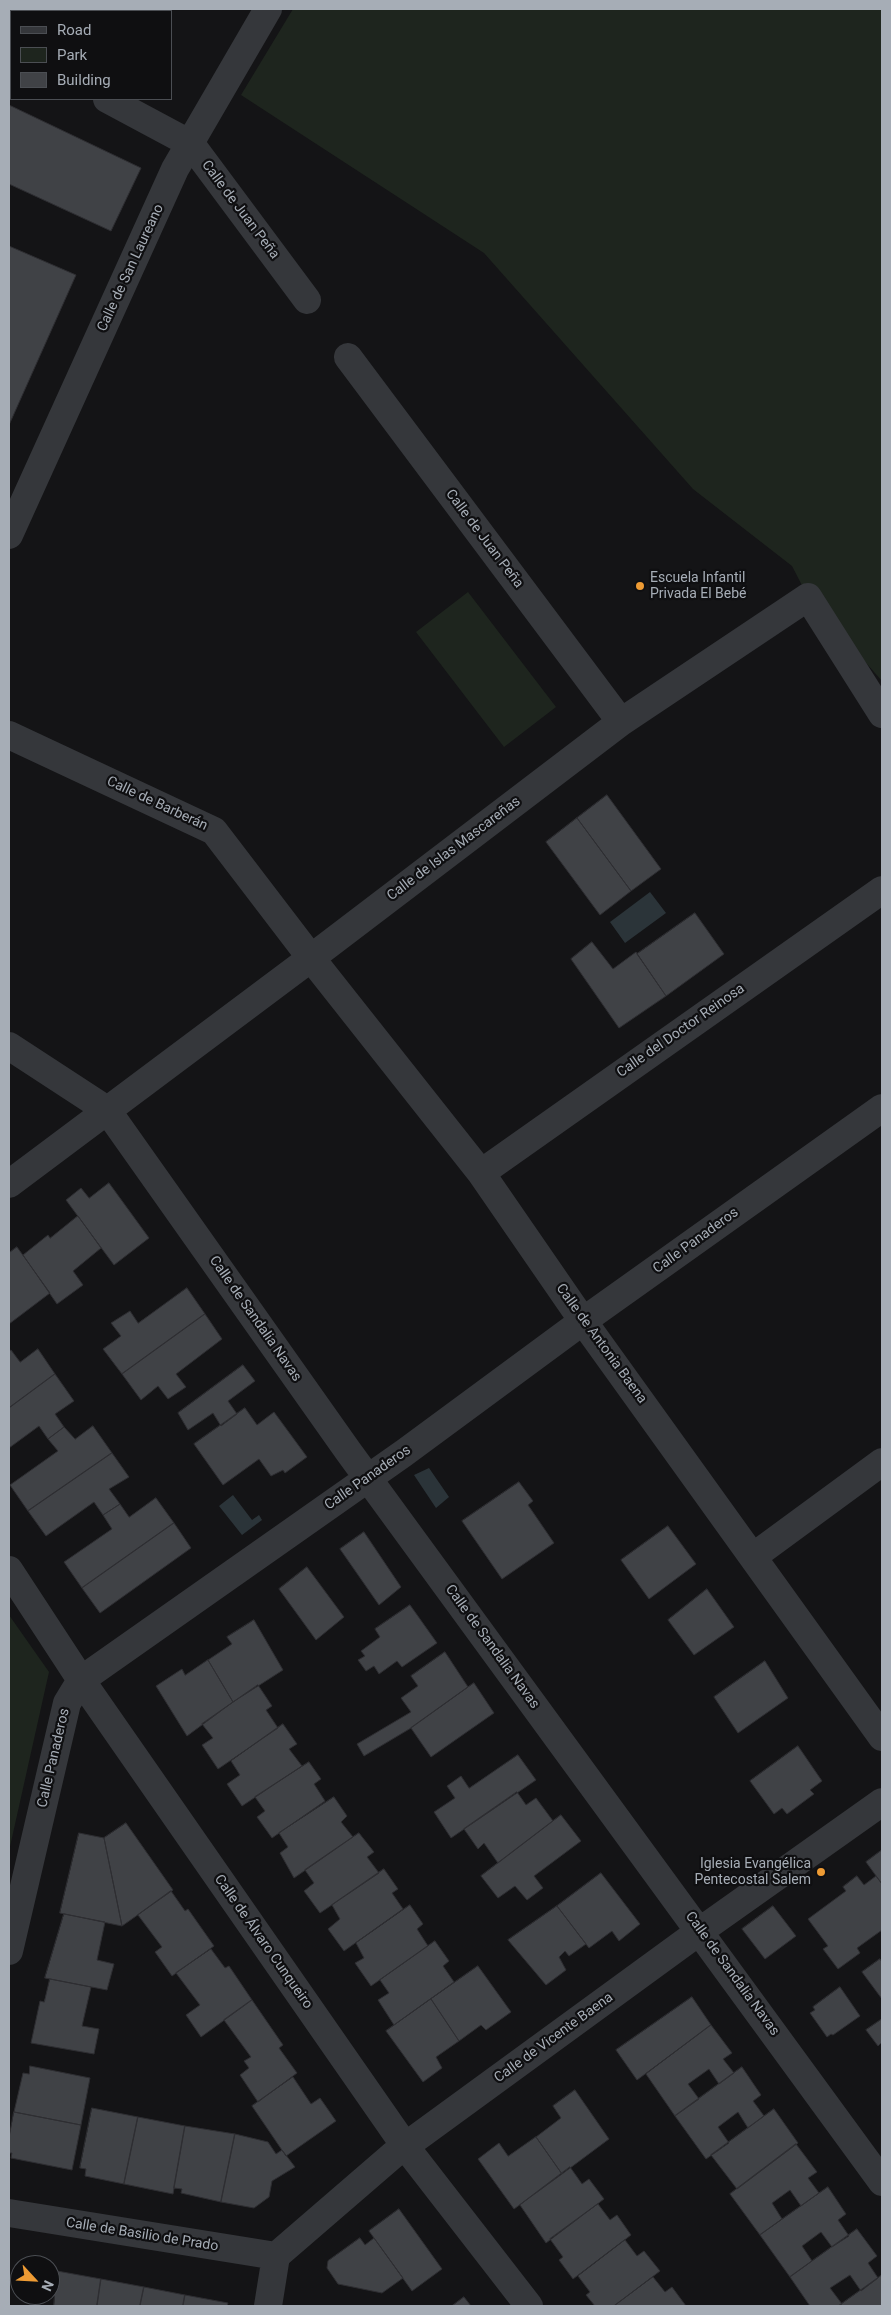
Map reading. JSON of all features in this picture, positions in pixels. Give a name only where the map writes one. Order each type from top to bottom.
[{"type":"street","name":"Calle de San Laureano","points":[[9,535],[176,169],[268,9]]},
{"type":"street","points":[[109,100],[191,144]]},
{"type":"street","name":"Calle de Juan Peña","points":[[191,144],[307,300]]},
{"type":"street","name":"Calle de Juan Peña","points":[[348,357],[621,722]]},
{"type":"street","name":"Calle de Islas Mascareñas","points":[[9,1184],[311,958],[621,722],[808,597],[882,714]]},
{"type":"street","name":"Calle de Barberán","points":[[9,735],[214,831],[311,958]]},
{"type":"street","name":"Calle del Doctor Reinosa","points":[[480,1173],[882,890]]},
{"type":"street","name":"Calle de Antonia Baena","points":[[311,958],[480,1173],[583,1321],[754,1556],[882,1737]]},
{"type":"street","points":[[9,1046],[107,1110]]},
{"type":"street","name":"Calle Panaderos","points":[[9,1951],[67,1703],[81,1680],[404,1453],[583,1321],[882,1108]]},
{"type":"street","name":"Calle de Sandalia Navas","points":[[107,1110],[368,1478],[882,2182]]},
{"type":"street","points":[[754,1556],[882,1462]]},
{"type":"street","name":"Calle de Álvaro Cunqueiro","points":[[9,1570],[81,1680],[405,2146],[530,2306]]},
{"type":"street","name":"Calle de Vicente Baena","points":[[276,2256],[405,2146],[700,1931],[882,1802]]},
{"type":"street","name":"Calle de Basilio de Prado","points":[[9,2213],[276,2256]]},
{"type":"street","points":[[268,2306],[276,2256]]},
{"type":"green space","points":[[293,9],[882,9],[882,681],[808,597],[792,566],[693,489],[484,253],[241,95]]},
{"type":"green space","points":[[468,592],[556,707],[504,747],[416,632]]},
{"type":"green space","points":[[9,1615],[49,1672],[9,1851]]},
{"type":"shaded area","points":[[650,892],[666,913],[625,943],[610,922]]},
{"type":"shaded area","points":[[429,1468],[449,1497],[436,1508],[414,1475]]},
{"type":"shaded area","points":[[233,1495],[252,1520],[259,1515],[262,1520],[242,1535],[219,1506]]},
{"type":"building","points":[[9,105],[141,168],[111,231],[9,184]]},
{"type":"building","points":[[9,246],[76,275],[9,425]]},
{"type":"building","points":[[607,795],[661,869],[631,891],[577,818]]},
{"type":"building","points":[[577,818],[631,891],[600,915],[546,842]]},
{"type":"building","points":[[695,913],[724,954],[666,996],[637,954]]},
{"type":"building","points":[[592,942],[613,969],[636,952],[666,996],[619,1028],[571,959]]},
{"type":"building","points":[[109,1183],[149,1238],[114,1265],[66,1200],[81,1188],[89,1198]]},
{"type":"building","points":[[78,1216],[101,1248],[73,1271],[83,1285],[57,1304],[23,1255],[48,1235],[50,1238]]},
{"type":"building","points":[[17,1247],[50,1293],[9,1324],[9,1253]]},
{"type":"building","points":[[187,1288],[205,1314],[122,1374],[103,1349],[121,1336],[111,1323],[130,1311],[138,1323]]},
{"type":"building","points":[[205,1314],[222,1339],[176,1374],[186,1387],[168,1399],[158,1386],[141,1400],[122,1374]]},
{"type":"building","points":[[38,1349],[55,1374],[9,1408],[9,1351],[11,1350],[20,1362]]},
{"type":"building","points":[[243,1365],[255,1381],[228,1401],[237,1414],[221,1426],[213,1413],[188,1430],[178,1413]]},
{"type":"building","points":[[55,1374],[74,1401],[55,1414],[64,1427],[48,1439],[39,1426],[9,1448],[9,1408]]},
{"type":"building","points":[[245,1408],[257,1425],[274,1412],[307,1457],[285,1473],[283,1470],[271,1476],[259,1459],[223,1485],[194,1444]]},
{"type":"building","points":[[93,1426],[112,1453],[28,1511],[10,1485],[58,1451],[48,1439],[64,1427],[75,1439]]},
{"type":"building","points":[[112,1453],[129,1477],[109,1489],[120,1504],[103,1515],[94,1502],[46,1536],[28,1511]]},
{"type":"building","points":[[519,1482],[533,1501],[528,1505],[554,1543],[502,1579],[462,1521]]},
{"type":"building","points":[[156,1498],[174,1523],[82,1588],[64,1562],[112,1529],[103,1515],[120,1504],[129,1517]]},
{"type":"building","points":[[174,1523],[191,1548],[100,1613],[82,1588]]},
{"type":"building","points":[[668,1526],[696,1564],[649,1599],[621,1560]]},
{"type":"building","points":[[364,1532],[401,1587],[379,1605],[340,1549]]},
{"type":"building","points":[[307,1567],[344,1617],[316,1640],[279,1589]]},
{"type":"building","points":[[707,1589],[734,1627],[694,1655],[668,1620]]},
{"type":"building","points":[[410,1605],[437,1643],[402,1667],[397,1661],[379,1674],[374,1666],[366,1671],[358,1660],[365,1656],[361,1651],[380,1637],[375,1629]]},
{"type":"building","points":[[254,1620],[283,1670],[233,1702],[208,1660],[232,1644],[227,1637]]},
{"type":"building","points":[[445,1652],[468,1687],[411,1728],[364,1756],[357,1744],[411,1712],[401,1698],[418,1686],[411,1676]]},
{"type":"building","points":[[208,1660],[233,1702],[187,1736],[156,1686],[182,1669],[185,1675]]},
{"type":"building","points":[[765,1661],[788,1698],[738,1733],[714,1697]]},
{"type":"building","points":[[474,1683],[494,1713],[431,1757],[411,1728]]},
{"type":"building","points":[[258,1685],[272,1706],[266,1710],[278,1728],[218,1769],[202,1745],[213,1738],[202,1724]]},
{"type":"building","points":[[283,1724],[297,1744],[289,1749],[302,1766],[242,1806],[227,1784],[240,1775],[231,1761]]},
{"type":"building","points":[[798,1746],[822,1781],[810,1790],[814,1794],[787,1814],[782,1808],[774,1814],[750,1781]]},
{"type":"building","points":[[518,1755],[536,1780],[451,1838],[434,1812],[455,1798],[447,1786],[461,1776],[469,1788]]},
{"type":"building","points":[[309,1762],[321,1779],[314,1784],[325,1801],[272,1838],[257,1817],[265,1811],[255,1797]]},
{"type":"building","points":[[517,1792],[526,1805],[536,1798],[553,1821],[498,1863],[484,1843],[478,1849],[464,1829]]},
{"type":"building","points":[[334,1797],[347,1816],[341,1822],[353,1837],[294,1878],[280,1853],[288,1847],[279,1833]]},
{"type":"building","points":[[561,1815],[581,1841],[534,1876],[543,1888],[527,1900],[515,1886],[498,1898],[481,1876]]},
{"type":"building","points":[[126,1823],[173,1890],[122,1926],[104,1838]]},
{"type":"building","points":[[79,1833],[104,1838],[122,1926],[60,1913]]},
{"type":"building","points":[[359,1833],[374,1852],[367,1857],[379,1873],[320,1913],[304,1891],[314,1883],[305,1870]]},
{"type":"building","points":[[882,1850],[882,1884],[866,1862]]},
{"type":"building","points":[[384,1869],[398,1889],[392,1893],[403,1909],[344,1951],[328,1929],[340,1919],[332,1905]]},
{"type":"building","points":[[601,1873],[640,1924],[619,1941],[612,1931],[589,1948],[557,1906]]},
{"type":"building","points":[[857,1876],[864,1885],[876,1876],[882,1884],[882,1930],[857,1948],[860,1953],[838,1969],[823,1949],[828,1946],[808,1919],[846,1891],[843,1887]]},
{"type":"building","points":[[171,1891],[185,1911],[188,1909],[214,1946],[172,1976],[155,1952],[162,1947],[138,1915]]},
{"type":"building","points":[[410,1905],[423,1924],[417,1929],[428,1946],[371,1986],[355,1963],[364,1958],[356,1943]]},
{"type":"building","points":[[557,1906],[586,1944],[569,1956],[565,1951],[559,1957],[566,1970],[546,1985],[508,1940]]},
{"type":"building","points":[[773,1906],[796,1936],[765,1959],[742,1929]]},
{"type":"building","points":[[64,1914],[105,1922],[97,1960],[114,1964],[107,1990],[45,1978]]},
{"type":"building","points":[[435,1941],[449,1961],[443,1966],[454,1982],[394,2025],[378,2000],[389,1993],[380,1980]]},
{"type":"building","points":[[211,1949],[225,1968],[229,1966],[252,2000],[201,2037],[186,2015],[200,2005],[176,1973]]},
{"type":"building","points":[[880,1959],[882,1962],[882,1999],[862,1972]]},
{"type":"building","points":[[478,1966],[511,2012],[486,2030],[481,2025],[459,2041],[431,1999]]},
{"type":"building","points":[[50,1979],[91,1987],[82,2026],[99,2029],[94,2054],[31,2043],[40,2001],[44,2002]]},
{"type":"building","points":[[840,1987],[860,2016],[833,2035],[831,2034],[827,2037],[810,2013],[815,2010],[813,2007]]},
{"type":"building","points":[[692,1997],[711,2025],[637,2080],[616,2050]]},
{"type":"building","points":[[431,1999],[459,2041],[436,2057],[442,2068],[423,2082],[386,2031]]},
{"type":"building","points":[[252,2000],[283,2045],[279,2048],[297,2073],[258,2102],[240,2075],[249,2068],[244,2061],[251,2057],[224,2020]]},
{"type":"building","points":[[882,2019],[882,2042],[878,2046],[866,2030]]},
{"type":"building","points":[[711,2025],[732,2053],[723,2059],[734,2073],[719,2084],[709,2069],[688,2084],[699,2099],[675,2116],[646,2074]]},
{"type":"building","points":[[30,2066],[90,2078],[81,2125],[14,2112],[23,2073],[29,2074]]},
{"type":"building","points":[[742,2067],[761,2095],[753,2101],[764,2116],[748,2128],[738,2112],[718,2127],[729,2143],[706,2159],[675,2116]]},
{"type":"building","points":[[293,2077],[311,2104],[320,2098],[336,2121],[286,2156],[252,2106]]},
{"type":"building","points":[[575,2090],[609,2139],[562,2174],[536,2137],[561,2118],[553,2106]]},
{"type":"building","points":[[92,2108],[138,2117],[124,2184],[85,2176],[86,2169],[80,2168]]},
{"type":"building","points":[[774,2109],[798,2143],[737,2189],[711,2155]]},
{"type":"building","points":[[14,2112],[81,2125],[72,2170],[11,2158],[9,2138]]},
{"type":"building","points":[[138,2117],[185,2126],[173,2194],[124,2184]]},
{"type":"building","points":[[185,2126],[235,2134],[221,2202],[181,2193],[182,2189],[174,2188]]},
{"type":"building","points":[[235,2134],[268,2142],[276,2154],[282,2150],[295,2167],[272,2181],[269,2197],[254,2208],[221,2202]]},
{"type":"building","points":[[536,2137],[562,2174],[514,2209],[478,2159],[499,2143],[508,2156]]},
{"type":"building","points":[[796,2144],[817,2172],[808,2178],[819,2193],[801,2206],[790,2190],[772,2203],[782,2219],[760,2235],[730,2194]]},
{"type":"building","points":[[570,2167],[582,2184],[589,2179],[604,2199],[546,2243],[520,2205]]},
{"type":"building","points":[[828,2187],[846,2214],[838,2220],[849,2236],[832,2247],[821,2232],[802,2246],[812,2261],[790,2277],[760,2235]]},
{"type":"building","points":[[598,2204],[610,2220],[617,2215],[631,2235],[573,2279],[559,2260],[563,2257],[550,2239]]},
{"type":"building","points":[[399,2209],[442,2269],[412,2291],[369,2231]]},
{"type":"building","points":[[857,2229],[877,2256],[868,2263],[878,2278],[861,2291],[850,2275],[830,2288],[842,2304],[838,2306],[810,2306],[790,2277]]},
{"type":"building","points":[[360,2238],[365,2245],[374,2238],[403,2278],[382,2293],[338,2284],[327,2268],[328,2261]]},
{"type":"building","points":[[625,2240],[637,2256],[644,2251],[660,2271],[614,2306],[595,2306],[586,2295],[590,2292],[578,2276]]},
{"type":"building","points":[[60,2272],[101,2279],[97,2306],[54,2306],[60,2305]]},
{"type":"building","points":[[882,2275],[882,2306],[840,2305]]},
{"type":"building","points":[[653,2277],[665,2292],[672,2287],[686,2306],[614,2306]]},
{"type":"building","points":[[101,2279],[144,2287],[140,2306],[97,2306]]},
{"type":"building","points":[[144,2287],[185,2295],[183,2306],[140,2306]]},
{"type":"building","points":[[185,2295],[228,2303],[227,2306],[183,2306]]},
{"type":"building","points":[[464,2297],[471,2306],[452,2306]]},
{"type":"place","name":"Escuela Infantil Privada El Bebé","points":[[640,586]]},
{"type":"place","name":"Iglesia Evangélica Pentecostal Salem","points":[[821,1872]]}]
